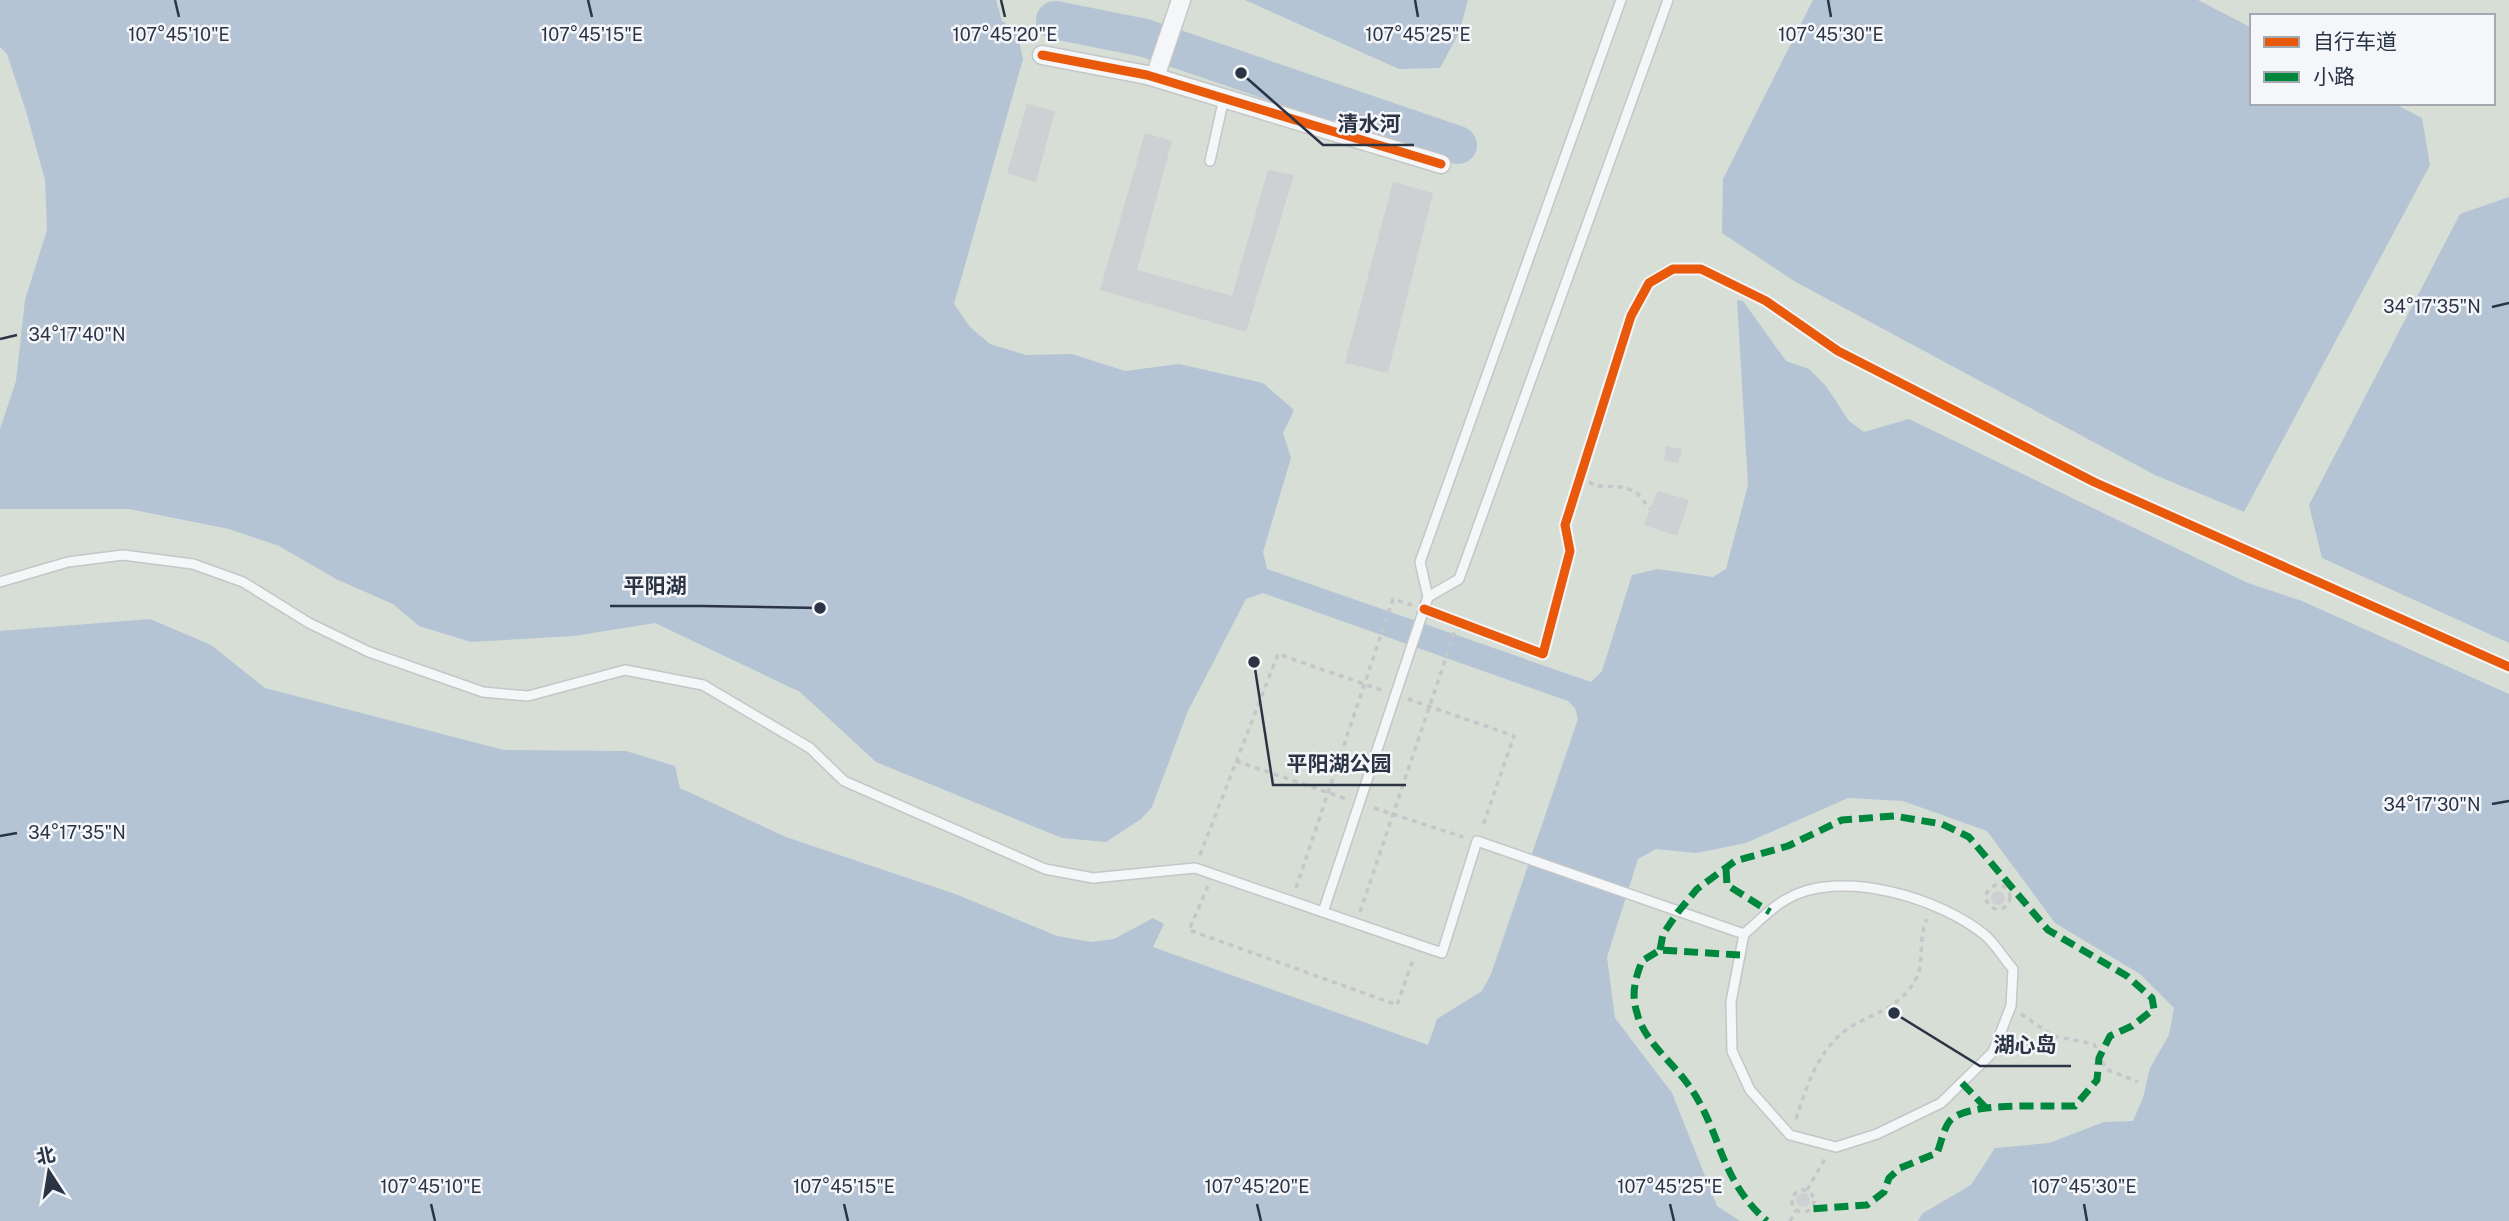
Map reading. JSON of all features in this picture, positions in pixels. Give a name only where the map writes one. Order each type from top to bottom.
[{"type":"street","points":[[1155,77],[1181,0]]},
{"type":"street","points":[[1042,55],[1155,77],[1441,164]]},
{"type":"lane","points":[[1323,912],[1428,597],[1420,562],[1621,0]]},
{"type":"lane","points":[[1428,597],[1459,579],[1668,0]]},
{"type":"lane","points":[[1210,161],[1224,98]]},
{"type":"lane","points":[[0,582],[68,562],[122,555],[193,564],[243,582],[309,623],[369,652],[484,692],[528,696],[625,670],[703,685],[810,748],[844,781],[1045,869],[1093,878],[1195,868],[1442,953],[1477,841],[1744,934]]},
{"type":"lane","points":[[1826,885],[1862,886],[1934,904],[1986,936],[2013,969],[2011,1006],[1993,1052],[1941,1103],[1877,1134],[1832,1146],[1790,1135],[1750,1090],[1731,1051],[1731,1002],[1744,934],[1786,899],[1826,885]]},
{"type":"path","points":[[1577,488],[1585,463]]},
{"type":"path","points":[[1581,476],[1595,486],[1625,487],[1637,493],[1650,509]]},
{"type":"path","points":[[1292,901],[1393,599],[1470,626]]},
{"type":"path","points":[[1356,923],[1458,622]]},
{"type":"path","points":[[1195,868],[1278,654],[1514,736],[1477,841]]},
{"type":"path","points":[[1213,874],[1189,930],[1397,1005],[1419,944]]},
{"type":"path","points":[[1997,885],[2006,885],[2010,893],[2008,905],[1997,910],[1990,907],[1986,901],[1986,892],[1997,885]]},
{"type":"path","points":[[1790,1135],[1821,1056],[1842,1034],[1863,1020],[1891,1009],[1918,975],[1920,933],[1934,904]]},
{"type":"path","points":[[2011,1006],[2053,1036],[2094,1044],[2106,1069],[2138,1082]]},
{"type":"path","points":[[1807,1190],[1813,1195],[1813,1206],[1804,1212],[1796,1210],[1792,1204],[1794,1194],[1807,1190],[1832,1146]]},
{"type":"path","points":[[1790,1221],[1796,1210]]},
{"type":"shaded area","points":[[0,0],[2509,0],[2509,1221],[0,1221]]},
{"type":"water","points":[[0,0],[996,0],[1002,21],[1017,31],[1023,59],[954,304],[970,327],[990,344],[1026,355],[1072,354],[1125,371],[1179,364],[1263,383],[1294,410],[1283,433],[1291,458],[1263,552],[1267,569],[1591,682],[1602,671],[1632,575],[1658,569],[1713,577],[1726,569],[1748,485],[1737,300],[1743,301],[1786,361],[1809,369],[1826,386],[1849,421],[1864,432],[1909,419],[2248,583],[2302,601],[2509,694],[2509,1221],[1918,1221],[1923,1213],[1971,1185],[1995,1148],[2049,1143],[2104,1122],[2133,1121],[2143,1098],[2150,1068],[2169,1035],[2174,1008],[2140,974],[2055,923],[1987,831],[1903,801],[1848,798],[1746,843],[1696,853],[1656,849],[1638,859],[1607,957],[1615,1018],[1672,1093],[1717,1206],[1740,1221],[0,1221],[0,631],[150,619],[211,645],[265,688],[504,750],[626,751],[675,766],[680,788],[786,837],[958,895],[1057,936],[1091,942],[1114,939],[1153,918],[1164,924],[1153,947],[1428,1045],[1437,1019],[1482,991],[1491,974],[1578,719],[1575,708],[1568,701],[1263,593],[1246,599],[1188,711],[1152,807],[1141,819],[1106,842],[1062,838],[876,762],[800,692],[655,623],[574,636],[471,642],[419,626],[393,604],[336,579],[279,546],[229,529],[129,509],[0,509],[0,429],[16,381],[25,300],[47,230],[45,180],[7,54],[0,47]]},
{"type":"water","points":[[1245,0],[1468,0],[1459,33],[1440,68],[1399,69]]},
{"type":"water","points":[[1813,0],[2198,0],[2250,27],[2250,105],[2397,105],[2422,118],[2430,165],[2244,512],[2155,475],[1794,281],[1722,233],[1723,179]]},
{"type":"water","points":[[2509,197],[2509,643],[2322,558],[2309,505],[2460,214]]},
{"type":"building","points":[[1027,104],[1055,111],[1036,182],[1007,173]]},
{"type":"building","points":[[1145,133],[1172,141],[1137,270],[1232,296],[1268,170],[1294,175],[1246,332],[1100,290]]},
{"type":"building","points":[[1393,182],[1433,193],[1388,373],[1345,363]]},
{"type":"building","points":[[1666,446],[1682,449],[1678,463],[1664,460]]},
{"type":"building","points":[[1658,491],[1689,500],[1677,536],[1644,525]]},
{"type":"building","points":[[1995,891],[2001,891],[2005,898],[2001,905],[1995,905],[1991,901],[1991,895]]},
{"type":"building","points":[[1800,1193],[1806,1193],[1810,1200],[1806,1207],[1800,1207],[1796,1203],[1796,1197]]},
{"type":"waterway","points":[[1055,20],[1145,38],[1458,145]]},
{"type":"marked path","points":[[1660,950],[1663,934],[1697,889],[1735,861],[1788,846],[1842,820],[1894,816],[1942,824],[1969,837],[2048,930],[2127,976],[2152,998],[2154,1009],[2132,1026],[2110,1036],[2099,1058],[2097,1080],[2075,1106],[1988,1108],[1957,1115],[1947,1125],[1937,1153],[1900,1168],[1889,1178],[1884,1192],[1867,1205],[1811,1209]]},
{"type":"marked path","points":[[1726,869],[1727,885],[1770,912]]},
{"type":"marked path","points":[[1740,955],[1660,950],[1642,961],[1634,999],[1646,1033],[1687,1083],[1707,1118],[1729,1171],[1751,1205],[1767,1221]]},
{"type":"marked path","points":[[1962,1083],[1986,1108]]},
{"type":"cycle path","points":[[1042,55],[1147,75],[1441,164]]},
{"type":"cycle path","points":[[1424,609],[1543,654],[1570,551],[1565,525],[1631,316],[1649,283],[1673,269],[1701,269],[1766,301],[1838,351],[2094,482],[2509,667]]},
{"type":"place","name":"清水河","points":[[1241,73]]},
{"type":"place","name":"平阳湖","points":[[820,608]]},
{"type":"place","name":"平阳湖公园","points":[[1254,662]]},
{"type":"place","name":"湖心岛","points":[[1894,1013]]}]
